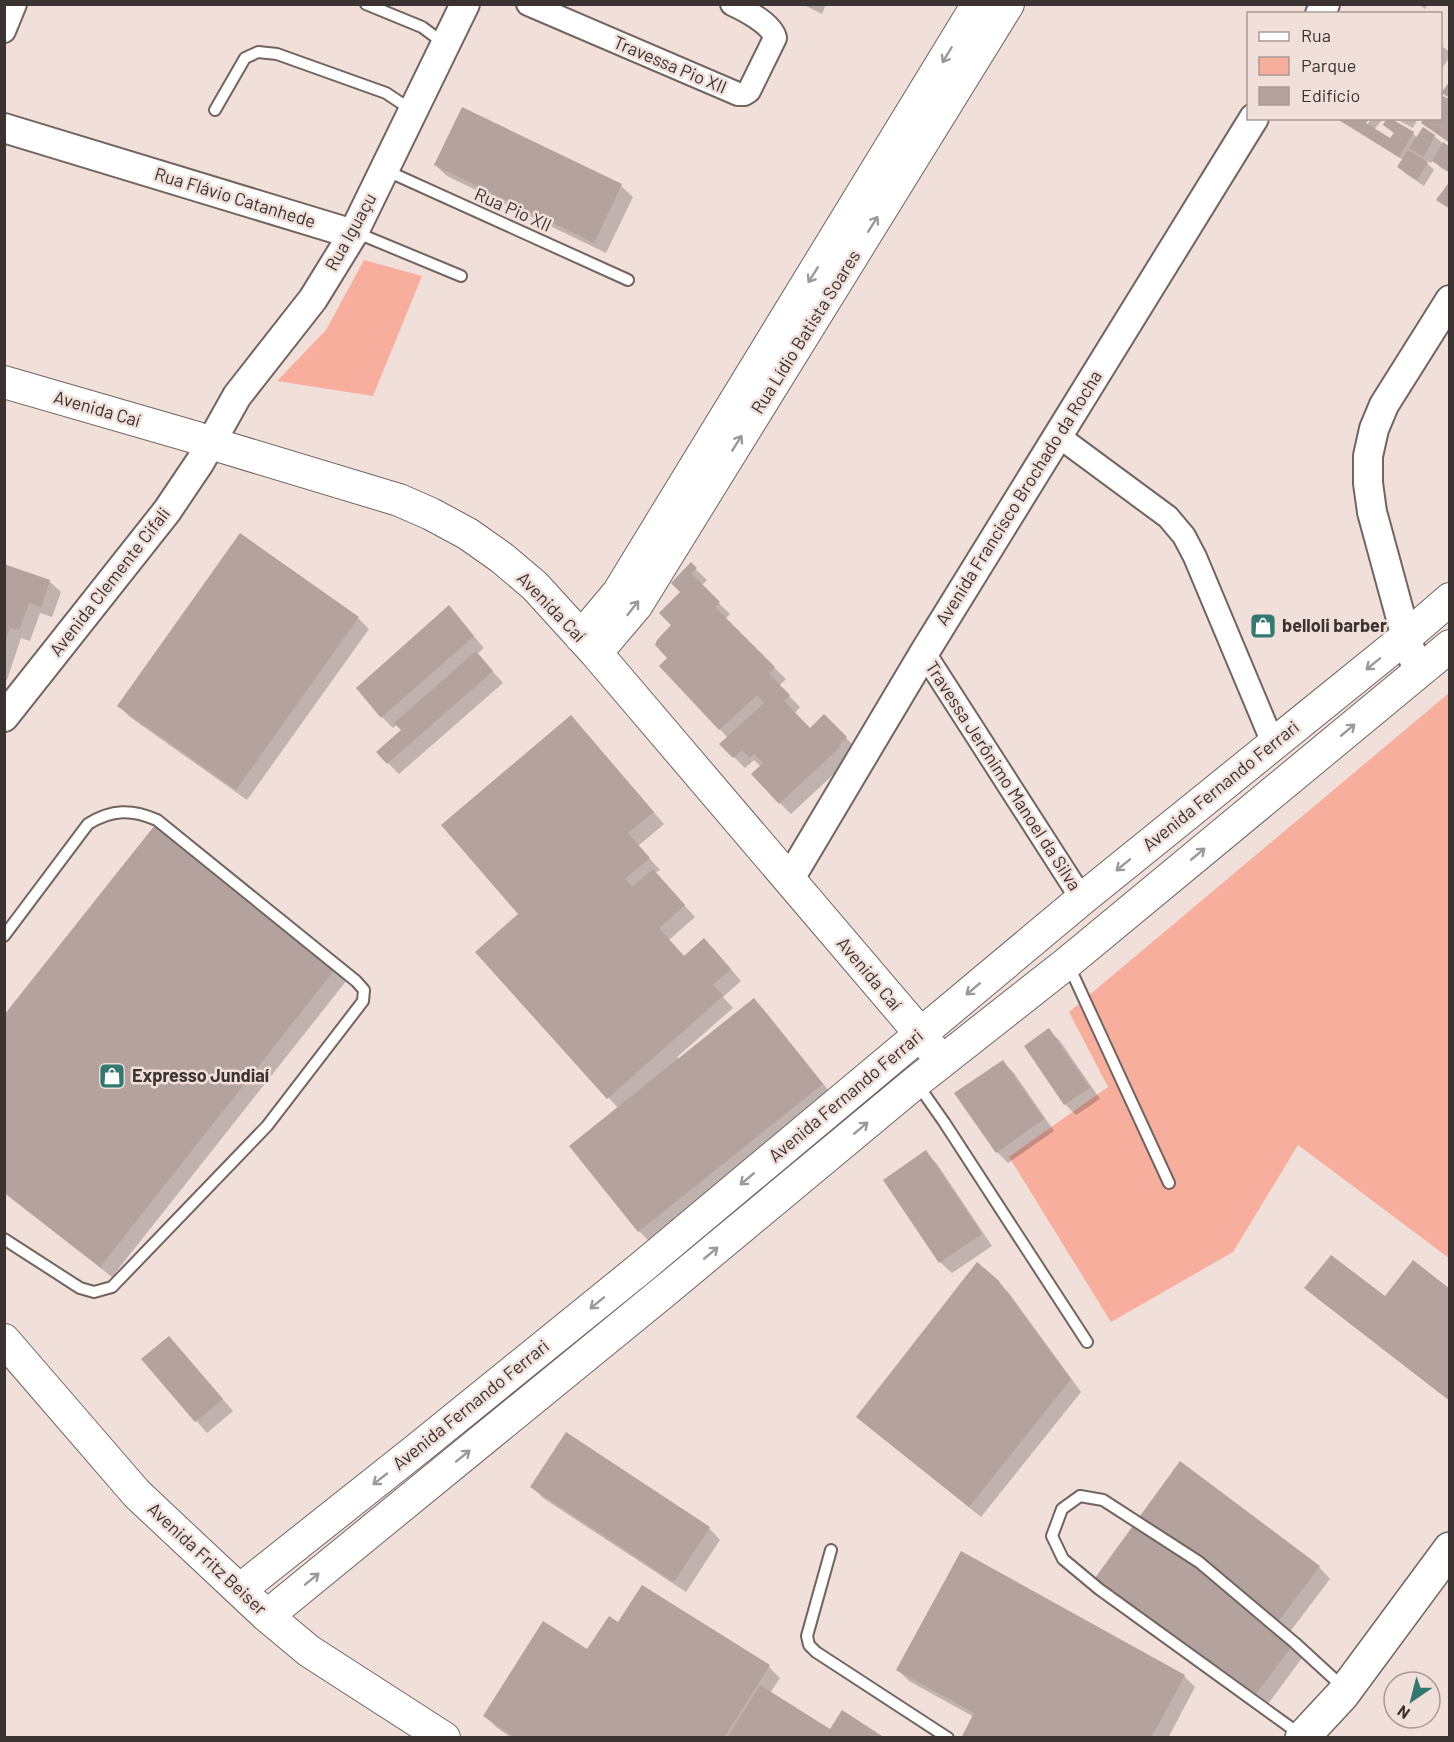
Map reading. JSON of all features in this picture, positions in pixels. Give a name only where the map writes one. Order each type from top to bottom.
[{"type":"main road","name":"Rua Lídio Batista Soares","points":[[588,645],[636,606],[675,522],[842,251],[978,19],[1008,4]]},
{"type":"main road","name":"Avenida Caí","points":[[4,382],[399,500],[468,534],[502,558],[535,586],[588,645],[920,1033],[941,1062]]},
{"type":"main road","name":"Avenida Fernando Ferrari","points":[[241,1591],[642,1267],[920,1033],[1273,743],[1406,637],[1449,598]]},
{"type":"main road","name":"Avenida Fernando Ferrari","points":[[267,1616],[916,1082],[1068,963],[1449,646]]},
{"type":"main road","points":[[642,1267],[666,1290]]},
{"type":"main road","name":"Avenida Fritz Beiser","points":[[4,1340],[137,1494],[267,1616],[309,1651],[444,1737]]},
{"type":"main road","points":[[416,1450],[437,1477]]},
{"type":"main road","points":[[1309,1737],[1449,1549]]},
{"type":"street","points":[[4,31],[15,4]]},
{"type":"street","name":"Rua Iguaçu","points":[[210,443],[237,396],[313,299],[353,234],[465,4]]},
{"type":"street","name":"Travessa Pio XII","points":[[528,4],[738,94],[744,94],[749,91],[775,38],[771,30],[758,19],[737,7]]},
{"type":"street","name":"Avenida Francisco Brochado da Rocha","points":[[789,880],[1057,435],[1253,120]]},
{"type":"street","name":"Rua Flávio Catanhede","points":[[4,128],[353,234]]},
{"type":"street","points":[[1418,672],[1406,637],[1372,512],[1368,483],[1368,456],[1374,429],[1384,405],[1449,300]]},
{"type":"street","points":[[1057,435],[1168,518],[1184,536],[1195,557],[1273,743]]},
{"type":"street","name":"Avenida Clemente Cifali","points":[[4,717],[167,511],[210,443]]},
{"type":"street","name":"Travessa Jerônimo Manoel da Silva","points":[[924,653],[1082,899]]},
{"type":"lane","points":[[366,4],[422,27],[445,44]]},
{"type":"lane","points":[[214,110],[245,58],[258,52],[277,54],[386,93],[413,111]]},
{"type":"lane","name":"Rua Pio XII","points":[[384,170],[628,280]]},
{"type":"lane","name":"Rua Flávio Catanhede","points":[[353,234],[367,237],[461,276]]},
{"type":"lane","points":[[4,936],[88,824],[101,816],[121,812],[141,813],[157,820],[356,981],[364,990],[363,1001],[267,1126],[112,1287],[94,1292],[80,1288],[4,1239]]},
{"type":"lane","points":[[1068,963],[1168,1183]]},
{"type":"lane","points":[[916,1082],[1087,1342]]},
{"type":"lane","points":[[1309,1737],[1099,1589],[1063,1558],[1053,1536],[1062,1509],[1080,1496],[1103,1500],[1199,1562],[1295,1643],[1344,1692]]},
{"type":"lane","points":[[831,1550],[807,1636],[809,1645],[816,1652],[948,1737]]},
{"type":"green space","points":[[364,260],[422,276],[373,396],[277,381],[326,330]]},
{"type":"green space","points":[[1449,693],[1449,1258],[1298,1145],[1233,1252],[1111,1322],[1009,1157],[1108,1087],[1069,1012]]},
{"type":"building","points":[[1450,81],[1450,98],[1442,92]]},
{"type":"building","points":[[1442,96],[1450,99],[1450,143],[1421,123],[1423,120],[1442,120]]},
{"type":"building","points":[[462,107],[622,184],[594,243],[434,165]]},
{"type":"building","points":[[1340,120],[1368,120],[1366,123],[1390,138],[1394,133],[1383,125],[1386,120],[1393,120],[1414,132],[1399,157]]},
{"type":"building","points":[[1423,127],[1435,135],[1424,157],[1409,148]]},
{"type":"building","points":[[1443,142],[1450,147],[1450,172],[1432,161]]},
{"type":"building","points":[[1408,150],[1428,162],[1417,180],[1397,167]]},
{"type":"building","points":[[1450,181],[1450,209],[1436,200]]},
{"type":"building","points":[[240,533],[359,617],[236,790],[117,706]]},
{"type":"building","points":[[691,562],[697,568],[691,573],[720,602],[715,607],[775,667],[769,674],[790,695],[784,701],[810,728],[824,714],[847,737],[839,748],[779,804],[751,774],[763,763],[754,754],[750,758],[742,750],[733,758],[719,744],[764,703],[757,695],[719,730],[659,666],[667,658],[655,645],[671,625],[659,613],[680,592],[671,583]]},
{"type":"building","points":[[4,564],[50,580],[41,607],[29,603],[19,630],[10,628],[5,643]]},
{"type":"building","points":[[449,605],[474,636],[381,718],[356,688]]},
{"type":"building","points":[[476,651],[493,671],[387,764],[376,752],[401,730],[394,723]]},
{"type":"building","points":[[571,715],[654,812],[628,833],[650,858],[625,879],[632,887],[653,869],[685,905],[659,928],[684,956],[704,938],[731,969],[713,985],[723,996],[607,1099],[475,952],[518,914],[441,825]]},
{"type":"building","points":[[155,825],[336,968],[100,1267],[4,1192],[4,1015]]},
{"type":"building","points":[[754,998],[823,1084],[638,1232],[569,1146]]},
{"type":"building","points":[[1049,1028],[1090,1088],[1064,1105],[1024,1046]]},
{"type":"building","points":[[1003,1060],[1044,1119],[996,1153],[954,1093]]},
{"type":"building","points":[[926,1150],[982,1234],[939,1263],[883,1180]]},
{"type":"building","points":[[1331,1255],[1385,1296],[1413,1260],[1450,1289],[1450,1401],[1304,1288]]},
{"type":"building","points":[[977,1262],[998,1280],[1071,1379],[969,1507],[856,1417]]},
{"type":"building","points":[[169,1336],[223,1399],[195,1422],[141,1359]]},
{"type":"building","points":[[566,1432],[710,1527],[674,1582],[530,1487]]},
{"type":"building","points":[[1180,1461],[1320,1566],[1271,1631],[1292,1646],[1253,1698],[1095,1578]]},
{"type":"building","points":[[961,1551],[1185,1675],[1151,1738],[961,1738],[974,1713],[896,1670]]},
{"type":"building","points":[[642,1585],[770,1665],[724,1738],[516,1738],[483,1716],[543,1621],[587,1649],[609,1616],[618,1622]]},
{"type":"building","points":[[760,1685],[830,1729],[842,1710],[885,1738],[727,1738]]},
{"type":"place","name":"belloli barber","points":[[1263,626]]},
{"type":"place","name":"Expresso Jundiaí","points":[[112,1076]]}]
